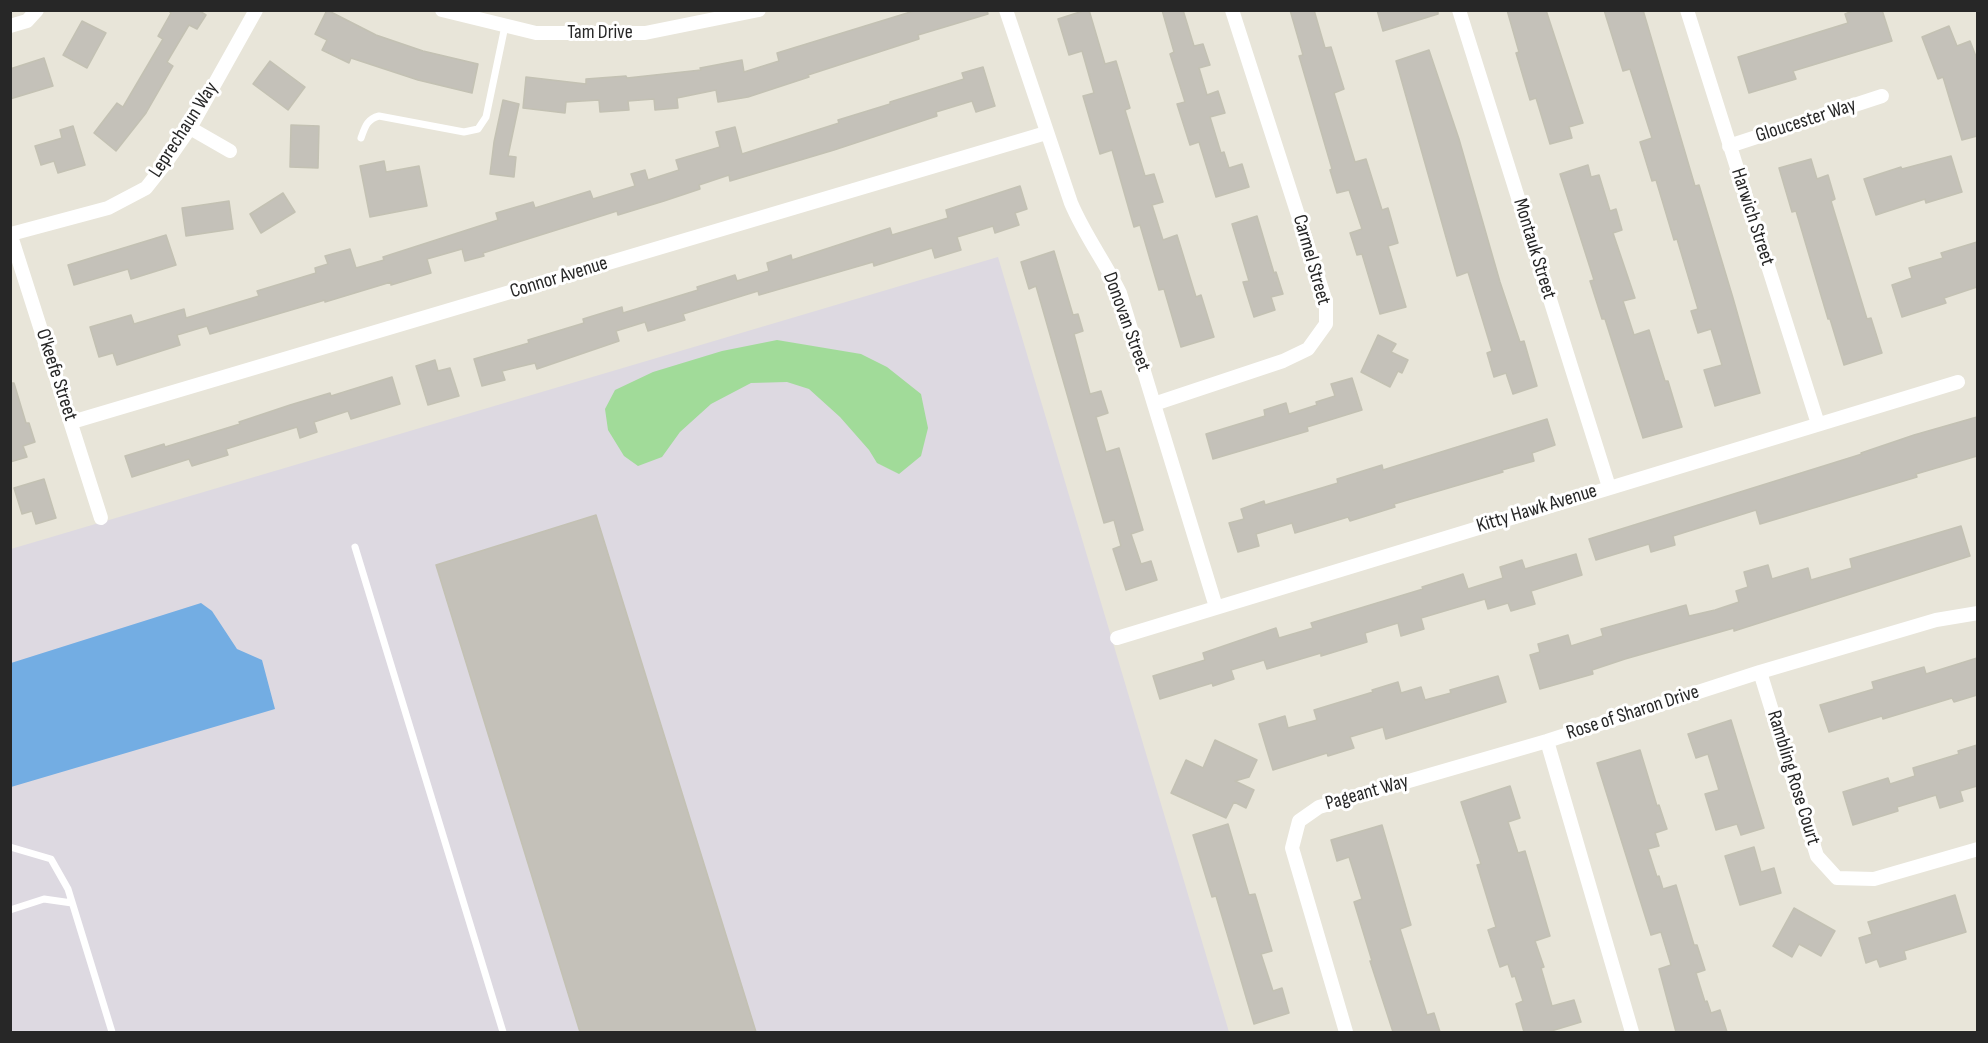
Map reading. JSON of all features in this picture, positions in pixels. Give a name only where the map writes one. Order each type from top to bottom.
[{"type":"street","points":[[10,26],[27,21],[37,10]]},
{"type":"street","name":"Leprechaun Way","points":[[11,234],[108,208],[146,188],[190,128],[256,10]]},
{"type":"street","name":"Tam Drive","points":[[442,10],[536,33],[645,33],[759,10]]},
{"type":"street","name":"Donovan Street","points":[[1006,10],[1071,203],[1083,231],[1110,272],[1120,294],[1216,607]]},
{"type":"street","name":"Carmel Street","points":[[1154,404],[1283,361],[1308,349],[1326,324],[1326,302],[1232,10]]},
{"type":"street","name":"Montauk Street","points":[[1459,10],[1609,487]]},
{"type":"street","name":"Harwich Street","points":[[1687,10],[1818,424]]},
{"type":"street","name":"Gloucester Way","points":[[1729,146],[1882,96]]},
{"type":"street","points":[[190,128],[230,151]]},
{"type":"street","name":"Connor Avenue","points":[[72,422],[1046,134]]},
{"type":"street","name":"O'keefe Street","points":[[11,234],[101,518]]},
{"type":"street","name":"Kitty Hawk Avenue","points":[[1117,638],[1958,382]]},
{"type":"street","name":"Rose of Sharon Drive","points":[[1632,1032],[1547,741],[1760,672],[1935,620],[1977,613]]},
{"type":"street","name":"Rambling Rose Court","points":[[1760,672],[1817,856],[1837,878],[1874,879],[1977,849]]},
{"type":"street","name":"Pageant Way","points":[[1346,1032],[1292,848],[1299,821],[1319,807],[1547,741]]},
{"type":"lane","points":[[361,138],[371,118],[379,116],[464,132],[478,129],[486,117],[505,26]]},
{"type":"lane","points":[[356,547],[503,1032]]},
{"type":"lane","points":[[10,848],[51,859],[68,889],[112,1032]]},
{"type":"lane","points":[[10,910],[44,900],[72,903]]},
{"type":"shaded area","points":[[998,257],[1229,1032],[11,1032],[11,549]]},
{"type":"green space","points":[[777,340],[861,354],[887,367],[921,394],[928,428],[921,456],[899,474],[877,463],[869,450],[840,417],[809,389],[787,382],[751,383],[711,404],[680,432],[662,457],[638,466],[624,456],[608,430],[605,409],[615,390],[653,372],[722,351]]},
{"type":"water","points":[[201,603],[212,611],[237,649],[262,660],[275,709],[11,787],[11,663]]},
{"type":"building","points":[[168,10],[198,10],[206,15],[197,29],[189,25],[167,62],[173,66],[146,113],[116,151],[94,133],[117,103],[123,107],[163,39],[158,36],[171,13]]},
{"type":"building","points":[[327,10],[376,35],[423,51],[478,64],[472,93],[418,80],[351,58],[349,63],[322,50],[327,40],[315,34]]},
{"type":"building","points":[[917,10],[987,10],[988,14],[918,35],[919,39],[748,97],[718,102],[716,90],[677,98],[678,108],[655,110],[654,99],[628,101],[629,110],[600,112],[599,100],[566,102],[565,113],[523,108],[526,77],[586,84],[586,79],[626,76],[627,78],[701,70],[700,68],[742,60],[744,72],[779,61],[777,53]]},
{"type":"building","points":[[1089,10],[1105,64],[1116,61],[1130,108],[1125,110],[1145,176],[1154,174],[1163,202],[1152,205],[1163,240],[1177,235],[1196,297],[1201,295],[1214,337],[1181,347],[1164,289],[1159,290],[1140,225],[1134,227],[1112,150],[1100,154],[1083,96],[1094,93],[1082,51],[1069,55],[1058,19]]},
{"type":"building","points":[[1162,10],[1183,10],[1194,46],[1203,44],[1210,65],[1199,68],[1207,95],[1218,91],[1225,113],[1210,117],[1221,153],[1224,152],[1229,168],[1242,164],[1249,187],[1216,197],[1199,142],[1190,145],[1177,104],[1185,102],[1170,54],[1174,52]]},
{"type":"building","points":[[1290,10],[1314,10],[1325,48],[1331,47],[1344,89],[1334,93],[1355,162],[1366,159],[1382,210],[1388,208],[1398,243],[1388,246],[1406,307],[1380,314],[1362,254],[1357,255],[1350,233],[1362,229],[1349,190],[1337,193],[1330,170],[1332,169],[1299,56],[1303,55]]},
{"type":"building","points":[[1377,10],[1438,10],[1438,14],[1383,31]]},
{"type":"building","points":[[1507,10],[1546,10],[1583,123],[1569,127],[1572,138],[1550,144],[1536,98],[1530,100],[1516,53],[1519,52]]},
{"type":"building","points":[[1604,10],[1643,10],[1695,186],[1699,185],[1760,393],[1715,406],[1704,370],[1722,365],[1711,329],[1698,333],[1691,311],[1698,309],[1677,239],[1674,240],[1656,180],[1652,181],[1640,142],[1652,138],[1630,69],[1623,71]]},
{"type":"building","points":[[1855,10],[1882,10],[1892,41],[1793,71],[1796,79],[1749,93],[1738,57],[1848,23],[1845,14]]},
{"type":"building","points":[[82,21],[106,33],[87,68],[63,55]]},
{"type":"building","points":[[1949,26],[1957,46],[1970,41],[1977,59],[1977,136],[1962,140],[1943,77],[1938,79],[1922,37]]},
{"type":"building","points":[[1429,50],[1459,139],[1500,282],[1520,342],[1524,341],[1537,386],[1513,394],[1506,373],[1494,377],[1487,353],[1492,351],[1468,272],[1457,276],[1396,61]]},
{"type":"building","points":[[44,58],[53,86],[10,99],[10,69]]},
{"type":"building","points":[[270,61],[305,87],[288,110],[253,84]]},
{"type":"building","points":[[983,67],[995,106],[976,112],[972,101],[936,112],[937,116],[834,150],[730,181],[729,175],[699,185],[700,189],[664,201],[618,215],[617,211],[483,253],[484,256],[465,261],[462,249],[427,259],[431,273],[391,285],[391,282],[325,302],[325,300],[210,334],[207,326],[177,335],[180,345],[117,365],[113,353],[99,357],[90,327],[131,315],[134,324],[184,309],[186,318],[259,296],[257,291],[316,273],[315,268],[328,264],[325,256],[350,249],[356,268],[498,220],[496,213],[533,202],[535,208],[590,191],[593,199],[635,186],[631,174],[645,170],[648,180],[679,170],[676,160],[720,147],[716,132],[735,127],[742,154],[839,123],[838,120],[890,104],[890,102],[964,79],[962,73]]},
{"type":"building","points":[[503,100],[519,104],[508,156],[516,157],[514,177],[490,174]]},
{"type":"building","points":[[291,125],[319,126],[318,168],[290,167]]},
{"type":"building","points":[[73,126],[85,165],[58,173],[54,161],[41,165],[35,146],[62,138],[60,130]]},
{"type":"building","points":[[1951,156],[1962,192],[1926,203],[1925,199],[1876,215],[1864,179],[1901,167],[1902,169]]},
{"type":"building","points":[[1811,159],[1817,179],[1828,175],[1835,199],[1831,201],[1867,319],[1871,318],[1882,353],[1844,365],[1796,211],[1792,212],[1779,168]]},
{"type":"building","points":[[384,161],[386,172],[419,166],[427,206],[370,217],[360,166]]},
{"type":"building","points":[[1588,165],[1591,177],[1599,175],[1610,211],[1616,209],[1622,230],[1613,233],[1635,298],[1623,301],[1634,335],[1649,330],[1682,427],[1643,438],[1605,319],[1602,319],[1590,281],[1594,280],[1560,174]]},
{"type":"building","points":[[1020,186],[1027,209],[1015,213],[1019,225],[995,233],[993,226],[957,237],[961,250],[935,258],[932,248],[874,266],[873,262],[759,295],[758,291],[683,314],[685,320],[648,331],[645,322],[616,331],[619,341],[537,369],[535,363],[502,371],[505,380],[482,386],[474,359],[529,343],[528,340],[584,323],[583,319],[622,307],[623,313],[698,290],[697,287],[735,275],[737,281],[769,271],[767,263],[791,255],[792,260],[890,228],[892,235],[948,218],[946,210]]},
{"type":"building","points":[[283,193],[295,212],[261,233],[250,214]]},
{"type":"building","points":[[229,201],[233,229],[186,236],[182,208]]},
{"type":"building","points":[[1257,216],[1274,273],[1276,272],[1283,294],[1271,297],[1275,310],[1254,317],[1243,282],[1249,281],[1232,224]]},
{"type":"building","points":[[166,235],[176,265],[131,279],[128,269],[74,285],[68,265]]},
{"type":"building","points":[[1977,242],[1977,287],[1944,298],[1946,303],[1902,317],[1892,285],[1912,278],[1909,268],[1943,258],[1941,253]]},
{"type":"building","points":[[1054,251],[1073,315],[1078,314],[1083,331],[1074,334],[1090,394],[1101,391],[1108,413],[1096,417],[1106,452],[1119,448],[1143,530],[1131,534],[1141,564],[1151,561],[1157,580],[1126,590],[1113,549],[1121,546],[1114,520],[1104,523],[1036,286],[1029,289],[1021,262]]},
{"type":"building","points":[[1378,335],[1396,344],[1391,352],[1408,360],[1402,373],[1398,371],[1390,387],[1361,372]]},
{"type":"building","points":[[435,360],[438,371],[450,368],[459,396],[428,405],[416,366]]},
{"type":"building","points":[[392,377],[400,404],[351,419],[348,411],[314,422],[317,432],[300,438],[297,427],[226,449],[228,455],[192,466],[189,459],[132,477],[125,456],[164,444],[165,447],[240,424],[239,422],[290,405],[330,393],[331,396]]},
{"type":"building","points":[[1352,378],[1362,410],[1307,427],[1308,431],[1213,459],[1206,434],[1265,416],[1264,410],[1286,403],[1289,414],[1317,405],[1316,402],[1335,396],[1331,384]]},
{"type":"building","points":[[10,383],[14,383],[26,423],[29,423],[35,442],[23,446],[27,457],[10,462]]},
{"type":"building","points":[[1977,417],[1977,456],[1916,474],[1917,477],[1760,524],[1756,510],[1673,536],[1675,545],[1651,552],[1649,544],[1596,560],[1589,539]]},
{"type":"building","points":[[1547,419],[1555,445],[1532,453],[1534,461],[1394,504],[1395,507],[1350,521],[1348,517],[1295,533],[1292,523],[1256,534],[1259,546],[1238,552],[1229,523],[1244,519],[1241,509],[1264,501],[1265,505],[1338,483],[1337,479],[1382,465],[1383,470]]},
{"type":"building","points":[[44,479],[56,518],[36,524],[32,511],[22,514],[14,488]]},
{"type":"building","points":[[596,515],[756,1032],[580,1032],[436,565]]},
{"type":"building","points":[[1961,526],[1970,556],[1734,631],[1734,628],[1625,659],[1592,670],[1593,674],[1540,689],[1530,655],[1540,652],[1538,644],[1568,635],[1571,646],[1603,636],[1601,629],[1686,605],[1689,616],[1715,610],[1739,602],[1736,591],[1748,587],[1744,572],[1768,565],[1772,579],[1808,568],[1811,580],[1852,568],[1850,559]]},
{"type":"building","points":[[1576,554],[1582,575],[1531,591],[1535,604],[1511,611],[1508,603],[1488,609],[1485,599],[1421,618],[1424,629],[1401,636],[1398,623],[1365,633],[1367,642],[1267,669],[1264,660],[1231,670],[1234,679],[1213,686],[1212,683],[1160,699],[1153,676],[1205,660],[1203,653],[1276,628],[1279,638],[1313,628],[1311,623],[1423,589],[1422,587],[1463,574],[1468,589],[1503,578],[1500,567],[1522,560],[1525,569]]},
{"type":"building","points":[[1977,658],[1977,695],[1954,702],[1952,698],[1883,719],[1882,716],[1829,732],[1820,705],[1874,689],[1872,682],[1924,667],[1926,674]]},
{"type":"building","points":[[1498,676],[1506,702],[1386,739],[1383,727],[1350,737],[1354,748],[1328,756],[1327,753],[1273,770],[1259,724],[1285,716],[1288,728],[1317,720],[1314,710],[1398,682],[1401,693],[1421,687],[1425,700]]},
{"type":"building","points":[[1731,720],[1764,828],[1741,835],[1737,824],[1716,830],[1705,794],[1719,790],[1708,754],[1696,758],[1688,734]]},
{"type":"building","points":[[1215,740],[1257,760],[1249,777],[1235,781],[1254,790],[1246,808],[1234,802],[1226,818],[1171,793],[1186,760],[1203,768]]},
{"type":"building","points":[[1977,745],[1977,786],[1960,791],[1963,801],[1940,808],[1936,795],[1897,807],[1898,811],[1853,825],[1843,792],[1888,778],[1890,784],[1915,776],[1913,768],[1959,754],[1958,751]]},
{"type":"building","points":[[1640,750],[1657,806],[1659,805],[1667,829],[1655,833],[1659,846],[1648,849],[1663,889],[1676,885],[1694,945],[1697,945],[1705,970],[1696,973],[1705,1002],[1707,1001],[1711,1013],[1720,1010],[1727,1032],[1676,1032],[1659,969],[1671,965],[1661,932],[1651,935],[1597,763]]},
{"type":"building","points":[[1510,786],[1520,818],[1508,822],[1518,853],[1525,851],[1550,936],[1535,941],[1544,967],[1541,968],[1552,1006],[1574,1000],[1581,1022],[1548,1032],[1524,1032],[1516,1004],[1523,1001],[1515,976],[1512,977],[1508,964],[1500,967],[1488,930],[1496,927],[1477,865],[1481,864],[1461,802]]},
{"type":"building","points":[[1228,824],[1249,895],[1255,894],[1272,951],[1261,954],[1273,991],[1282,988],[1289,1013],[1254,1024],[1216,896],[1212,897],[1193,835]]},
{"type":"building","points":[[1382,825],[1411,925],[1400,929],[1427,1015],[1434,1013],[1440,1032],[1393,1032],[1354,902],[1362,899],[1349,857],[1337,861],[1331,840]]},
{"type":"building","points":[[1754,847],[1761,872],[1774,868],[1781,893],[1740,905],[1725,856]]},
{"type":"building","points":[[1955,895],[1966,932],[1904,951],[1906,959],[1880,967],[1877,959],[1866,963],[1859,938],[1872,934],[1868,922]]},
{"type":"building","points":[[1794,908],[1835,931],[1821,956],[1799,944],[1792,957],[1773,946]]}]
